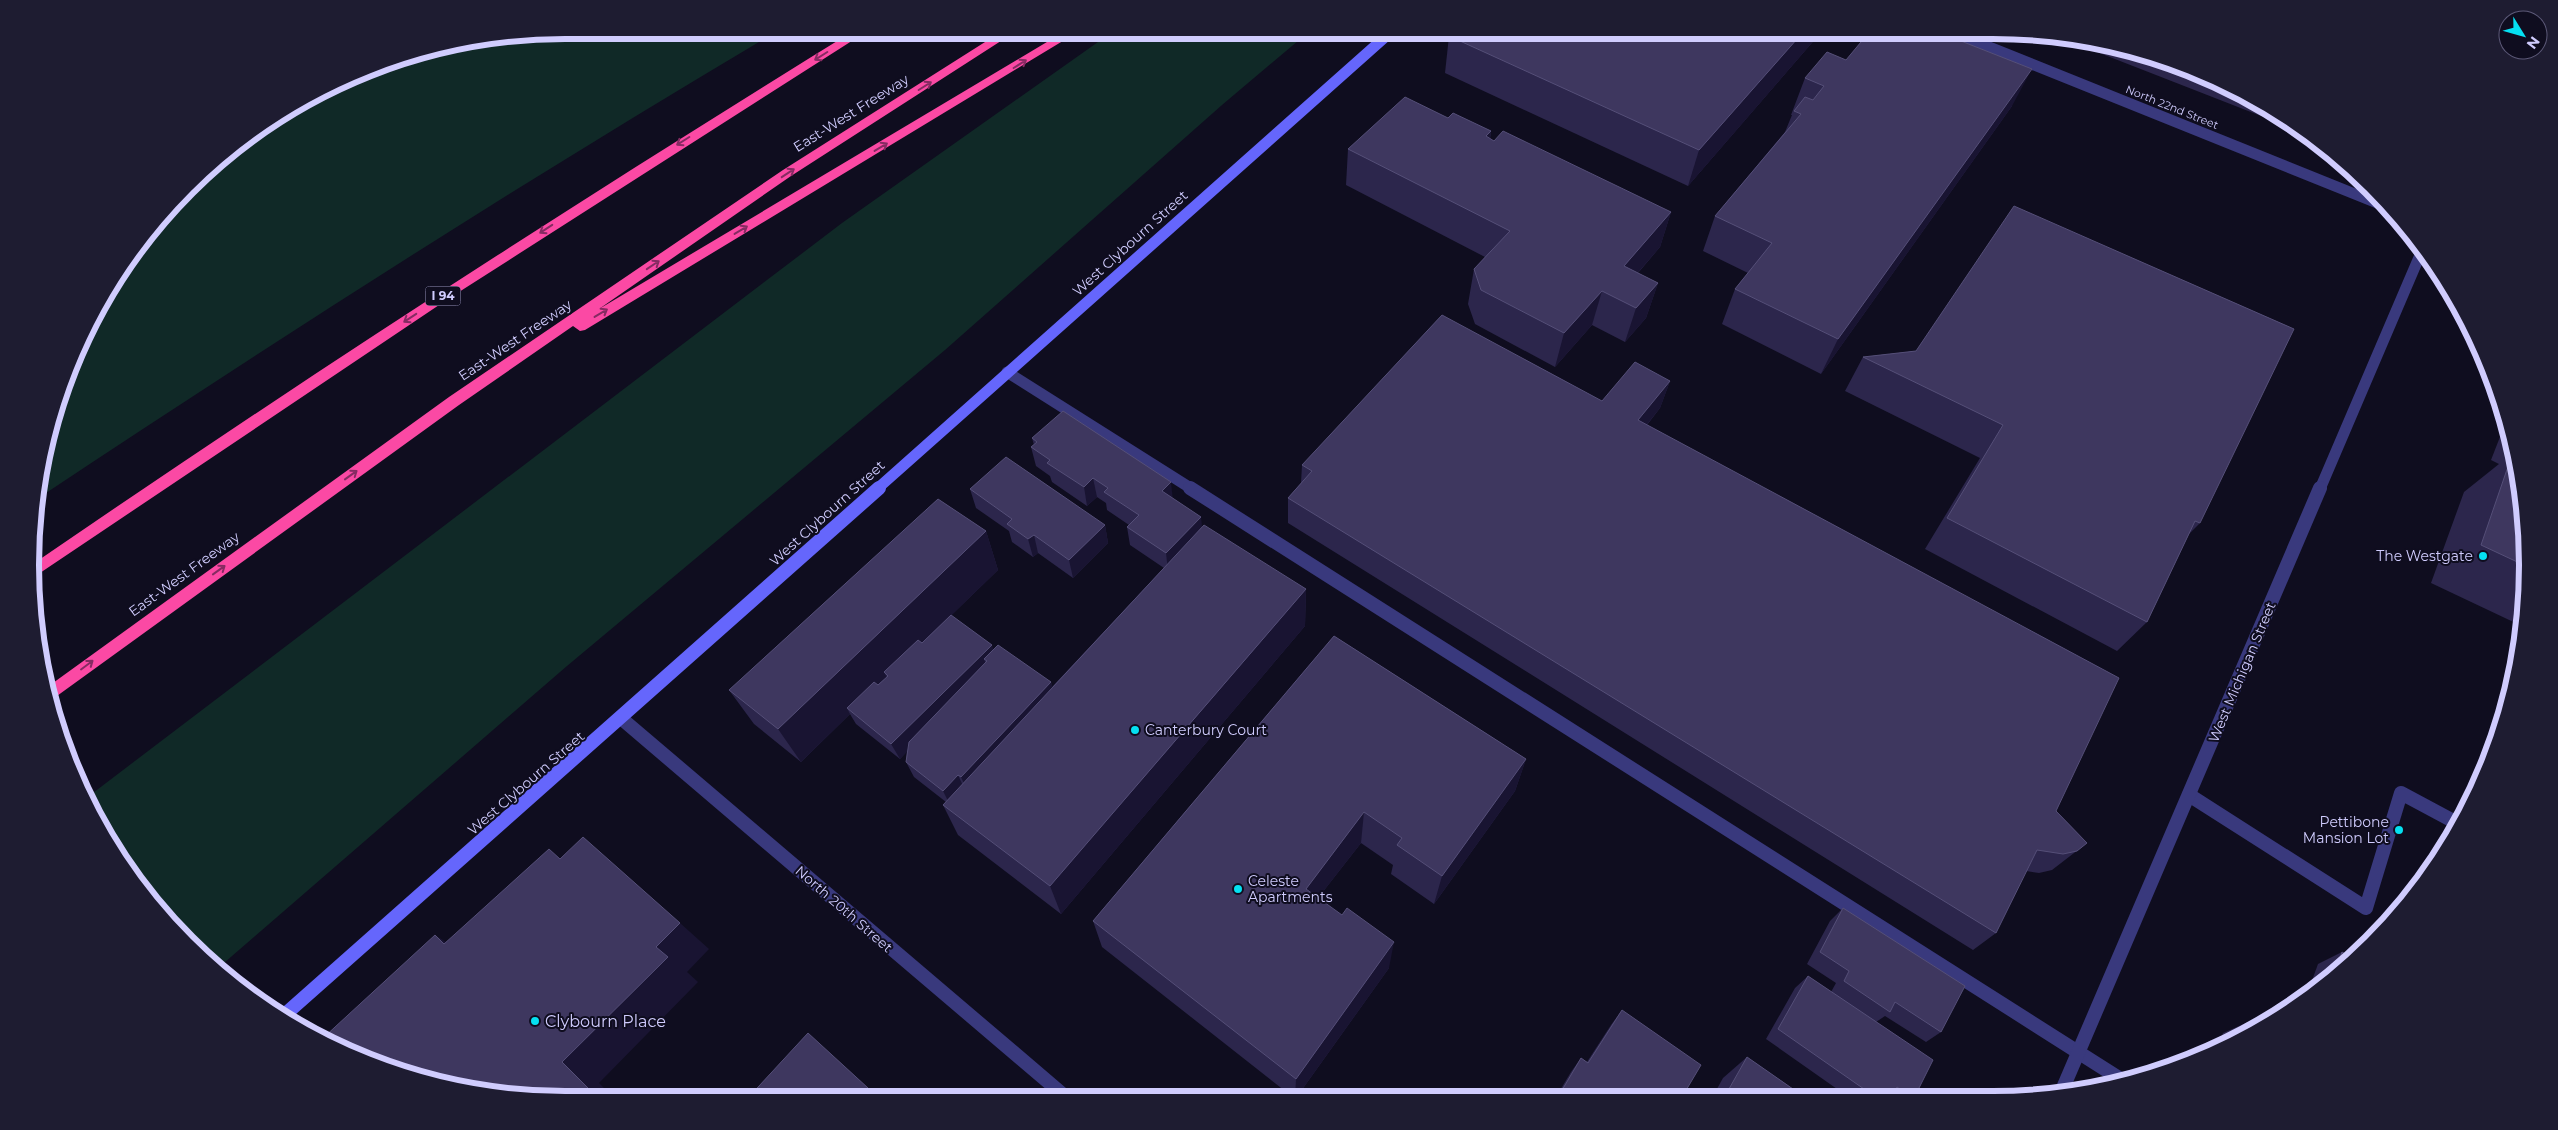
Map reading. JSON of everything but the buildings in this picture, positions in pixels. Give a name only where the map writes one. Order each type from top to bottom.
[{"type":"highway","name":"I 94","points":[[39,568],[144,496],[621,180],[848,39]]},
{"type":"highway","name":"East-West Freeway","points":[[54,690],[454,401],[788,173],[998,39]]},
{"type":"highway","points":[[454,401],[1060,39]]},
{"type":"street","name":"West Clybourn Street","points":[[288,1012],[622,719],[1007,372],[1383,39]]},
{"type":"street","name":"North 22nd Street","points":[[1969,39],[2373,201]]},
{"type":"street","name":"West Michigan Street","points":[[2064,1087],[2419,257]]},
{"type":"street","points":[[1007,372],[2116,1076]]},
{"type":"street","name":"North 20th Street","points":[[622,719],[1059,1091]]},
{"type":"street","points":[[2189,795],[2366,908],[2401,793],[2453,821]]},
{"type":"green space","points":[[764,39],[591,143],[220,378],[43,495],[57,429],[79,364],[93,332],[127,273],[169,218],[193,193],[218,169],[273,127],[332,93],[364,79],[396,67],[462,49],[496,43],[531,40]]},
{"type":"green space","points":[[1102,39],[1300,39],[1222,105],[945,350],[567,666],[222,964],[218,961],[169,912],[147,885],[109,828],[91,794],[842,223]]},
{"type":"place","name":"The Westgate","points":[[2483,556]]},
{"type":"place","name":"Canterbury Court","points":[[1135,730]]},
{"type":"place","name":"Pettibone Mansion Lot","points":[[2399,830]]},
{"type":"place","name":"Celeste Apartments","points":[[1238,889]]},
{"type":"place","name":"Clybourn Place","points":[[535,1021]]}]
